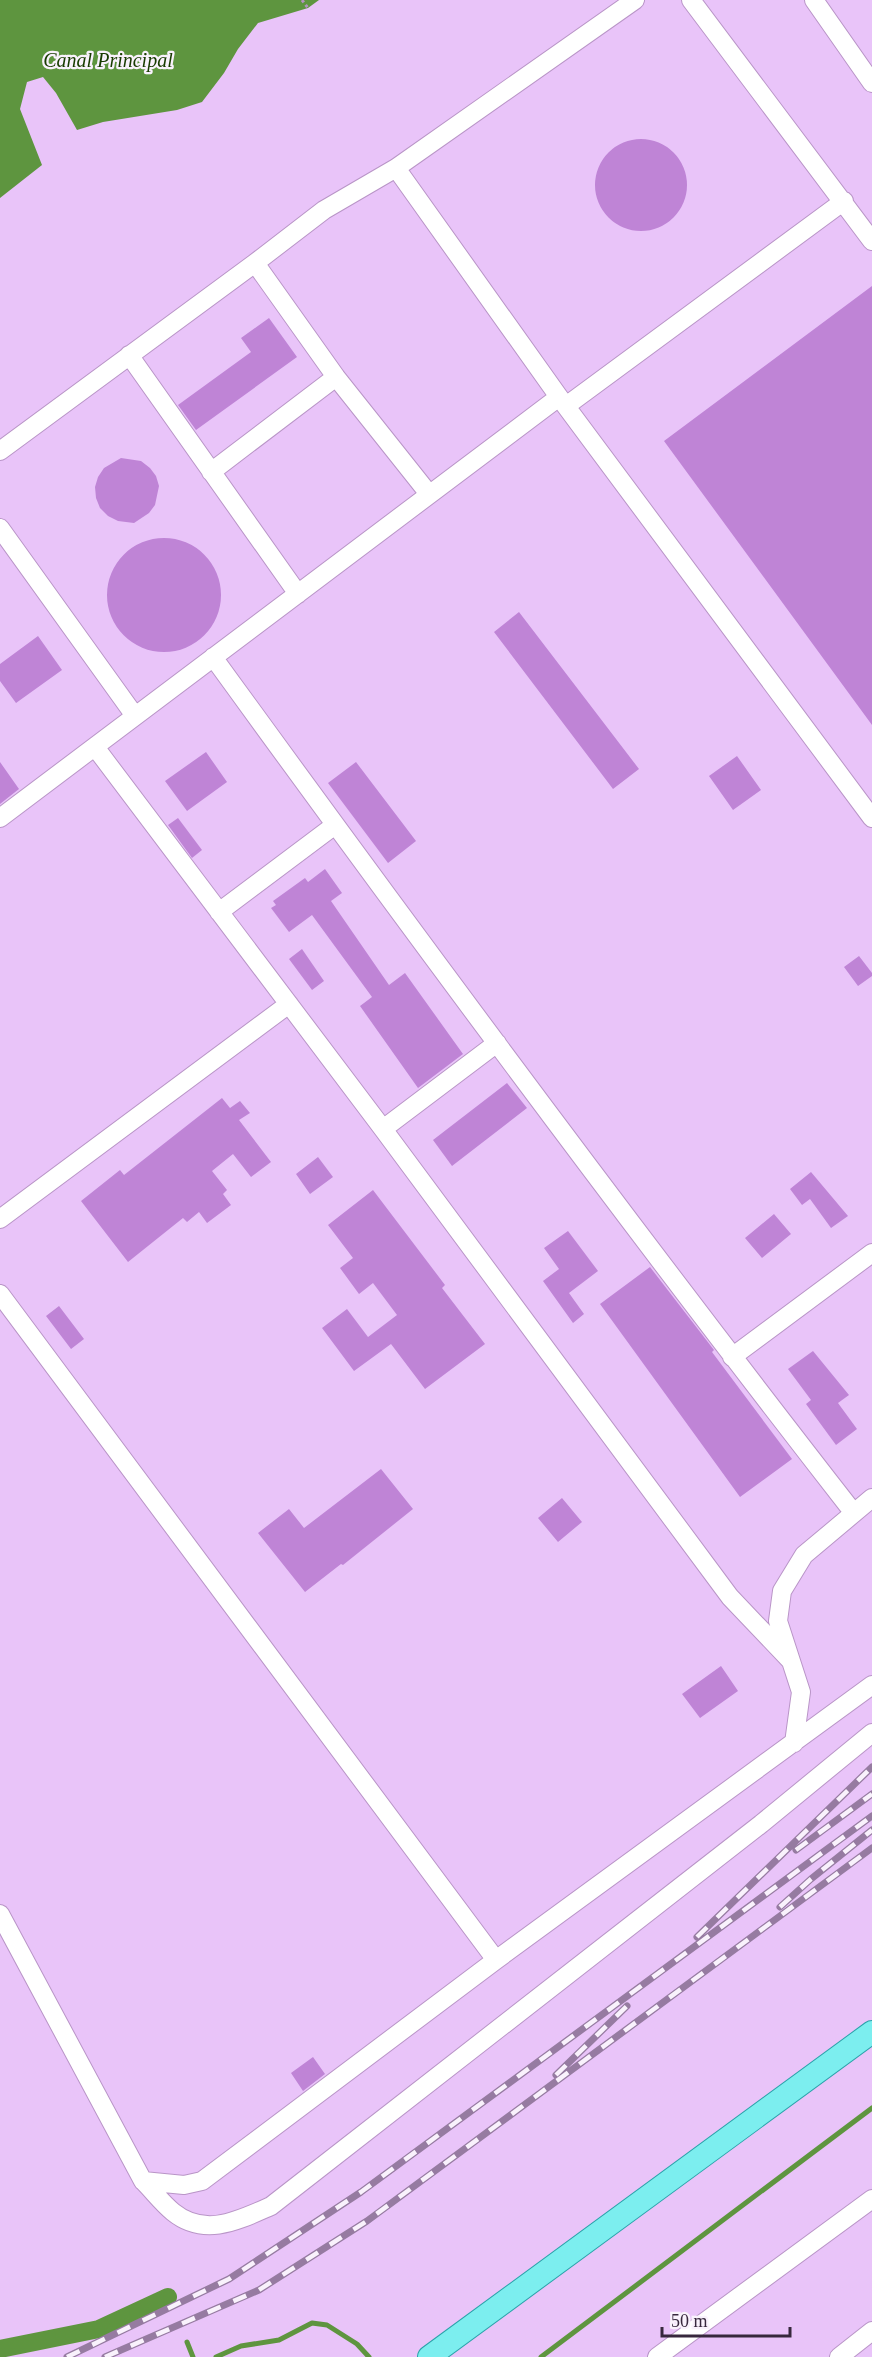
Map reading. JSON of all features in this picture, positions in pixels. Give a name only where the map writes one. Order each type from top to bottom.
[{"type":"main road","points":[[429,2357],[872,2032]]},
{"type":"street","points":[[0,452],[324,210],[396,168],[635,0]]},
{"type":"street","points":[[691,0],[872,241]]},
{"type":"street","points":[[814,0],[872,83]]},
{"type":"street","points":[[396,168],[563,401],[872,818]]},
{"type":"street","points":[[0,818],[429,494],[843,201]]},
{"type":"street","points":[[255,263],[336,377],[429,494]]},
{"type":"street","points":[[129,355],[298,594]]},
{"type":"street","points":[[211,472],[336,377]]},
{"type":"street","points":[[0,528],[135,717]]},
{"type":"street","points":[[213,657],[334,825],[732,1357],[853,1512]]},
{"type":"street","points":[[95,747],[383,1129],[730,1597],[790,1660]]},
{"type":"street","points":[[219,912],[334,825]]},
{"type":"street","points":[[0,1219],[289,1004]]},
{"type":"street","points":[[383,1129],[497,1043]]},
{"type":"street","points":[[732,1357],[872,1253]]},
{"type":"street","points":[[0,1293],[496,1960]]},
{"type":"street","points":[[794,1743],[801,1692],[778,1621],[782,1592],[804,1555],[872,1498]]},
{"type":"street","points":[[143,2181],[184,2184],[202,2181],[496,1960],[872,1685]]},
{"type":"street","points":[[0,1914],[143,2181],[174,2213],[202,2226],[230,2224],[271,2206],[752,1832],[872,1733]]},
{"type":"street","points":[[657,2357],[872,2199]]},
{"type":"street","points":[[839,2357],[872,2331]]},
{"type":"path","points":[[302,0],[308,8]]},
{"type":"water","name":"Canal Principal","points":[[0,0],[319,0],[308,8],[258,23],[202,102],[177,110],[103,122],[77,130],[56,93],[43,77],[27,82],[20,109],[42,165],[0,198]]},
{"type":"building","points":[[641,139],[659,143],[673,153],[683,167],[687,185],[683,203],[673,217],[659,227],[641,231],[623,227],[609,217],[599,203],[595,185],[599,167],[609,153],[623,143]]},
{"type":"building","points":[[872,286],[872,725],[664,441]]},
{"type":"building","points":[[269,318],[297,357],[196,430],[178,405],[251,352],[241,338]]},
{"type":"building","points":[[121,458],[141,461],[156,476],[159,486],[155,505],[149,513],[134,523],[118,521],[108,516],[100,508],[96,498],[95,487],[98,477],[104,468]]},
{"type":"building","points":[[164,538],[186,542],[204,555],[217,573],[221,595],[217,617],[204,635],[186,648],[164,652],[142,648],[124,635],[111,617],[107,595],[111,573],[124,555],[142,542]]},
{"type":"building","points":[[519,612],[639,769],[613,789],[494,632]]},
{"type":"building","points":[[38,636],[62,670],[16,703],[0,681],[0,664]]},
{"type":"building","points":[[206,752],[227,782],[187,811],[165,781]]},
{"type":"building","points":[[737,756],[761,790],[733,810],[709,776]]},
{"type":"building","points":[[0,762],[19,789],[0,804]]},
{"type":"building","points":[[356,762],[416,841],[388,863],[328,783]]},
{"type":"building","points":[[178,818],[202,850],[192,858],[168,825]]},
{"type":"building","points":[[325,869],[342,893],[331,901],[389,985],[405,973],[463,1054],[418,1088],[360,1006],[372,997],[312,915],[289,932],[271,908],[276,905],[273,901],[305,878],[308,882]]},
{"type":"building","points":[[302,949],[324,981],[312,990],[289,959]]},
{"type":"building","points":[[859,956],[872,976],[858,986],[844,967]]},
{"type":"building","points":[[507,1083],[527,1108],[452,1166],[433,1140]]},
{"type":"building","points":[[222,1098],[230,1108],[240,1101],[250,1113],[239,1120],[271,1162],[251,1177],[233,1154],[212,1171],[227,1190],[223,1194],[231,1205],[207,1223],[199,1212],[187,1222],[183,1218],[128,1262],[81,1201],[120,1170],[124,1175]]},
{"type":"building","points":[[318,1157],[333,1177],[310,1194],[296,1174]]},
{"type":"building","points":[[811,1172],[848,1216],[831,1228],[810,1199],[802,1205],[790,1189]]},
{"type":"building","points":[[373,1190],[445,1285],[442,1288],[485,1344],[425,1389],[391,1344],[354,1371],[322,1328],[347,1309],[368,1337],[397,1315],[373,1283],[359,1294],[340,1268],[353,1258],[328,1225]]},
{"type":"building","points":[[774,1214],[791,1234],[762,1258],[745,1238]]},
{"type":"building","points":[[568,1231],[598,1271],[569,1293],[584,1314],[573,1323],[543,1281],[559,1269],[544,1248]]},
{"type":"building","points":[[650,1267],[714,1350],[712,1352],[792,1459],[740,1497],[600,1304]]},
{"type":"building","points":[[59,1306],[84,1339],[71,1349],[46,1316]]},
{"type":"building","points":[[813,1351],[849,1395],[838,1403],[857,1429],[836,1445],[806,1404],[811,1400],[788,1369]]},
{"type":"building","points":[[381,1469],[413,1509],[305,1592],[258,1533],[289,1509],[304,1528]]},
{"type":"building","points":[[562,1498],[582,1522],[558,1542],[538,1518]]},
{"type":"building","points":[[721,1666],[738,1691],[700,1718],[682,1694]]},
{"type":"building","points":[[313,2057],[325,2074],[303,2091],[291,2073]]},
{"type":"waterway","points":[[541,2357],[872,2108]]},
{"type":"waterway","points":[[0,2349],[99,2329],[168,2297]]},
{"type":"waterway","points":[[216,2357],[241,2346],[279,2340],[312,2323],[327,2325],[357,2344],[369,2357]]},
{"type":"waterway","points":[[187,2342],[193,2357]]},
{"type":"railway","points":[[697,1937],[872,1767]]},
{"type":"railway","points":[[796,1850],[872,1794]]},
{"type":"railway","points":[[67,2357],[229,2279],[361,2192],[872,1816]]},
{"type":"railway","points":[[780,1907],[872,1830]]},
{"type":"railway","points":[[105,2357],[259,2290],[367,2221],[872,1848]]},
{"type":"railway","points":[[556,2075],[627,2006]]}]
